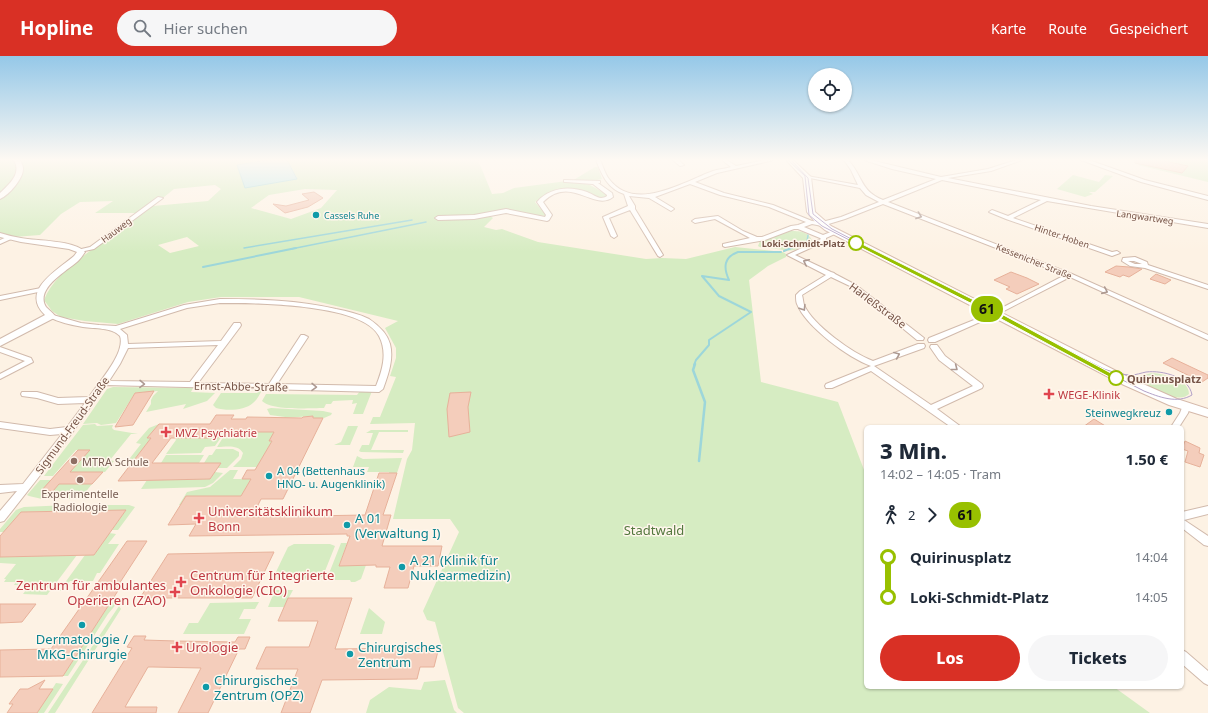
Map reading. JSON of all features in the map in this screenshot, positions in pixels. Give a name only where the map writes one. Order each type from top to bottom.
[{"type":"main road","points":[[808,191],[810,211],[822,224],[836,232],[1128,382],[1159,396],[1208,412]]},
{"type":"street","points":[[438,218],[474,217],[506,211],[547,219],[548,215],[540,202],[554,191],[583,192],[596,200],[610,197],[610,194],[605,191]]},
{"type":"street","points":[[620,191],[626,194],[650,196],[668,191]]},
{"type":"street","points":[[713,191],[771,206],[811,222],[822,224],[843,218],[911,191]]},
{"type":"street","name":"Kessenicher Straße","points":[[864,191],[883,202],[1070,275],[1208,338]]},
{"type":"street","name":"Langwartweg","points":[[1002,191],[1122,214],[1208,226]]},
{"type":"street","points":[[1180,191],[1208,198]]},
{"type":"street","points":[[626,194],[660,255]]},
{"type":"street","points":[[650,196],[671,208]]},
{"type":"street","name":"Hauweg","points":[[80,250],[92,248],[160,198]]},
{"type":"street","name":"Hinter Hoben","points":[[1008,218],[1046,200]]},
{"type":"street","points":[[614,236],[606,217],[628,209],[632,206]]},
{"type":"street","name":"Hinter Hoben","points":[[992,212],[1109,252],[1117,253]]},
{"type":"street","points":[[695,221],[716,217],[741,232],[757,239]]},
{"type":"street","points":[[725,245],[763,239],[793,227],[799,227],[811,222]]},
{"type":"street","points":[[799,227],[823,237],[836,232]]},
{"type":"street","points":[[0,235],[9,238],[70,247],[80,250],[80,254],[41,290],[0,298]]},
{"type":"street","name":"Harleßstraße","points":[[823,237],[824,240],[790,255],[832,274],[861,290],[920,342]]},
{"type":"street","points":[[0,242],[9,238]]},
{"type":"street","points":[[1145,266],[1208,287]]},
{"type":"street","points":[[832,274],[799,295],[799,303],[811,319],[831,338],[955,425]]},
{"type":"street","points":[[829,386],[920,342],[933,343],[1070,275]]},
{"type":"street","points":[[41,290],[39,300],[40,306],[44,312],[69,323],[114,328],[123,336],[124,346],[223,343]]},
{"type":"street","name":"Ernst-Abbe-Straße","points":[[103,383],[379,389],[389,354],[383,337],[378,329],[367,320],[335,311],[299,304],[214,301],[188,306],[114,328]]},
{"type":"street","points":[[0,342],[51,316]]},
{"type":"street","points":[[192,384],[237,325]]},
{"type":"street","points":[[272,386],[304,337]]},
{"type":"street","points":[[931,408],[979,386],[942,358],[933,343]]},
{"type":"street","name":"Sigmund-Freud-Straße","points":[[0,518],[91,400],[122,352],[124,346]]},
{"type":"street","points":[[0,349],[28,360],[29,362],[0,377]]},
{"type":"street","points":[[25,394],[37,395],[58,401],[91,400]]},
{"type":"street","points":[[1176,425],[1184,413],[1186,406]]},
{"type":"street","points":[[0,425],[50,432],[69,430]]},
{"type":"street","points":[[0,489],[25,487]]},
{"type":"street","points":[[1184,516],[1208,510]]},
{"type":"street","points":[[1184,524],[1208,542]]},
{"type":"street","points":[[1184,658],[1208,679]]},
{"type":"green space","name":"Stadtwald","points":[[0,191],[172,191],[153,206],[208,201],[219,191],[295,191],[269,195],[251,208],[291,219],[321,208],[336,191],[491,191],[492,194],[503,193],[508,191],[554,191],[535,202],[545,216],[503,210],[487,214],[493,218],[484,227],[496,230],[502,229],[538,242],[646,259],[686,259],[735,247],[783,252],[786,254],[786,257],[768,266],[749,280],[761,382],[838,402],[864,470],[864,689],[1117,689],[1150,713],[464,713],[458,708],[435,622],[427,620],[423,611],[459,532],[450,519],[393,519],[407,459],[412,450],[415,423],[370,424],[373,417],[380,417],[396,377],[390,376],[396,358],[396,348],[385,328],[398,321],[299,297],[221,297],[188,302],[118,324],[61,317],[52,311],[44,300],[51,287],[61,275],[74,264],[130,223],[141,213],[95,213],[113,201],[80,202],[61,214],[40,235],[0,238]],"holes":[[[187,237],[199,246],[170,253],[158,245]]]},
{"type":"green space","name":"Stadtwald","points":[[574,191],[600,191],[608,195],[602,198],[596,198],[587,192]]},
{"type":"green space","points":[[1063,191],[1097,191],[1089,192],[1093,194],[1085,197]]},
{"type":"green space","points":[[787,231],[799,231],[806,233],[813,243],[792,250],[761,248],[758,246],[760,241]]},
{"type":"green space","points":[[1152,373],[1175,378],[1185,385],[1189,394],[1185,397],[1179,398],[1161,393],[1146,385],[1148,382],[1136,377]]},
{"type":"green space","points":[[113,387],[193,388],[191,392],[215,393],[207,401],[183,409],[186,404],[146,412],[151,404],[153,396],[158,391],[135,393],[116,423],[101,425],[97,423],[83,424],[107,389]]},
{"type":"green space","points":[[260,389],[262,390],[256,400],[245,408],[225,410],[216,408],[213,405],[221,393],[257,393]]},
{"type":"green space","points":[[360,391],[372,391],[363,414],[353,414],[357,403],[352,404],[353,400],[333,401],[331,404],[326,404],[324,408],[282,408],[262,401],[266,394],[357,395]]},
{"type":"green space","points":[[267,409],[323,411],[332,413],[324,418],[313,418],[313,416],[284,418],[285,417],[270,415]]},
{"type":"green space","points":[[95,424],[97,426],[113,425],[112,428],[114,430],[138,434],[131,434],[110,460],[114,461],[105,472],[70,472],[89,450],[76,450],[53,476],[44,476],[83,425]]},
{"type":"green space","points":[[159,424],[148,438],[151,438],[133,462],[124,462],[130,458],[141,444],[136,443],[149,428]]},
{"type":"green space","points":[[348,426],[358,426],[350,445],[334,445],[341,442]]},
{"type":"green space","points":[[371,430],[408,430],[408,432],[379,432],[371,450],[404,450],[403,453],[359,451],[362,445],[369,445],[373,433],[366,433]]},
{"type":"green space","points":[[222,432],[276,432],[257,467],[233,467],[241,459],[243,453],[235,447],[217,447],[224,436]]},
{"type":"green space","points":[[220,435],[222,436],[215,446],[205,447],[201,453],[166,454],[176,440],[175,438],[218,438]]},
{"type":"green space","points":[[216,449],[233,449],[239,452],[239,456],[227,468],[217,468],[220,463],[204,463],[209,455],[212,455]]},
{"type":"green space","points":[[166,455],[204,455],[199,463],[161,463]]},
{"type":"green space","points":[[357,456],[363,459],[402,458],[397,473],[389,473],[367,472],[369,467],[353,467]]},
{"type":"green space","points":[[230,470],[238,470],[233,479],[251,479],[241,496],[186,496],[181,505],[179,505],[187,492],[210,487]]},
{"type":"green space","points":[[215,472],[223,473],[213,483],[205,487],[141,489],[147,480],[210,479]]},
{"type":"green space","points":[[40,480],[51,480],[42,491],[53,491],[59,484],[92,484],[80,499],[42,499],[27,495]]},
{"type":"green space","points":[[68,505],[70,507],[67,511],[21,512],[4,532],[0,532],[0,529],[16,510],[24,507]]},
{"type":"green space","points":[[87,505],[129,505],[135,507],[118,530],[112,530],[126,510],[80,511]]},
{"type":"green space","points":[[109,533],[116,534],[108,544],[119,544],[100,573],[97,573],[93,581],[70,581],[62,591],[59,591],[85,555],[94,555]]},
{"type":"green space","points":[[341,543],[347,543],[339,566],[366,565],[361,579],[355,582],[351,582],[350,580],[330,580],[328,576]]},
{"type":"green space","points":[[294,544],[330,544],[335,546],[323,576],[317,580],[319,576],[307,576],[305,580],[279,580],[274,576],[288,547]]},
{"type":"green space","points":[[77,555],[56,583],[51,583],[46,590],[50,591],[47,595],[23,594],[30,585],[14,585],[16,582],[4,582],[6,579],[4,579],[16,564],[0,563],[0,557]]},
{"type":"green space","points":[[275,590],[293,590],[284,607],[268,607]]},
{"type":"green space","points":[[111,602],[118,602],[108,614],[68,676],[63,676]]},
{"type":"green space","points":[[259,602],[255,609],[244,609],[239,619],[251,619],[244,634],[183,634],[189,623],[198,623],[210,603]]},
{"type":"green space","points":[[119,606],[121,609],[55,713],[48,713]]},
{"type":"green space","points":[[369,608],[385,622],[382,634],[360,634]]},
{"type":"green space","points":[[445,680],[454,710],[457,713],[366,713],[370,700],[389,687],[421,690],[424,682]]},
{"type":"green space","points":[[56,683],[63,684],[44,713],[37,713]]},
{"type":"building","points":[[314,192],[323,198],[308,207],[285,213],[273,204],[286,206],[309,200],[302,194]]},
{"type":"building","points":[[1116,266],[1142,269],[1129,277],[1123,275],[1120,277],[1105,272]]},
{"type":"building","points":[[1011,272],[1039,284],[1017,294],[1006,289],[1010,287],[994,280]]},
{"type":"building","points":[[1156,274],[1171,280],[1165,284],[1150,279]]},
{"type":"building","points":[[1172,358],[1208,375],[1208,378],[1202,382],[1163,363]]},
{"type":"building","points":[[154,391],[133,425],[115,427],[135,393]]},
{"type":"building","points":[[471,392],[468,407],[470,432],[449,437],[447,409],[450,393]]},
{"type":"building","points":[[216,415],[234,415],[231,419],[246,419],[247,417],[302,418],[313,416],[313,418],[323,418],[283,499],[261,499],[252,517],[365,515],[379,473],[397,473],[383,515],[391,515],[382,546],[442,546],[438,566],[414,566],[408,588],[384,588],[390,567],[376,567],[376,565],[339,566],[350,536],[347,536],[347,534],[189,536],[196,524],[168,525],[186,496],[241,496],[251,479],[242,479],[247,470],[255,470],[272,441],[269,441],[274,432],[222,432],[218,438],[171,438],[152,463],[221,463],[210,479],[118,481],[151,438],[147,438],[159,424],[210,424]]},
{"type":"building","points":[[1094,419],[1104,425],[1086,425]]},
{"type":"building","points":[[1185,441],[1200,448],[1199,453],[1204,455],[1200,467],[1185,462],[1188,451],[1184,450]]},
{"type":"building","points":[[78,450],[90,450],[70,472],[103,472],[92,484],[59,484],[53,491],[41,491]]},
{"type":"building","points":[[126,510],[94,555],[0,557],[0,536],[21,512]]},
{"type":"building","name":"Dermatologie / MKG-Chirurgie","points":[[127,541],[147,541],[119,584],[123,583],[63,676],[0,677],[0,650],[51,649]]},
{"type":"building","points":[[274,552],[252,598],[140,598],[168,554]]},
{"type":"building","name":"Chirurgisches Zentrum","points":[[288,598],[352,598],[335,649],[424,648],[424,651],[438,651],[434,667],[420,667],[417,679],[322,680],[310,713],[281,713],[298,669],[256,669],[266,647],[309,647],[318,621],[278,621]]},
{"type":"building","points":[[0,604],[36,604],[22,622],[0,623]]},
{"type":"building","name":"Chirurgisches Zentrum (OPZ)","points":[[134,636],[146,636],[144,640],[235,642],[238,637],[250,637],[245,649],[239,649],[208,713],[178,713],[201,668],[148,667],[125,707],[157,707],[156,713],[92,713],[132,648],[127,647]]},
{"type":"building","points":[[45,680],[39,689],[53,689],[37,713],[7,713],[13,704],[9,704],[20,689],[28,689]]},
{"type":"waterway","points":[[244,248],[412,220]]},
{"type":"waterway","points":[[296,248],[426,222]]},
{"type":"waterway","points":[[789,249],[807,242],[808,235]]},
{"type":"waterway","points":[[203,267],[296,248]]},
{"type":"waterway","points":[[291,249],[296,248]]},
{"type":"waterway","points":[[784,251],[791,248]]},
{"type":"waterway","points":[[694,365],[696,360],[709,345],[709,340],[751,312],[719,296],[702,276],[729,280],[726,271],[726,263],[733,254],[738,252],[781,252]]},
{"type":"waterway","points":[[695,364],[693,370],[705,402],[699,461]]},
{"type":"tram line","points":[[807,191],[809,215],[822,226],[1144,391],[1168,399],[1180,399],[1192,395],[1186,384],[1181,379],[1174,376],[1160,372],[1146,372],[1127,375],[1104,369],[832,229],[813,214],[810,191]]},
{"type":"tram line","name":"61","points":[[856,243],[994,313],[1116,378]]},
{"type":"place","name":"Cassels Ruhe","points":[[316,215]]},
{"type":"place","name":"Loki-Schmidt-Platz","points":[[856,243]]},
{"type":"place","name":"Quirinusplatz","points":[[1116,378]]},
{"type":"place","name":"WEGE-Klinik","points":[[1049,394]]},
{"type":"place","name":"Steinwegkreuz","points":[[1169,412]]},
{"type":"place","name":"MVZ Psychiatrie","points":[[166,432]]},
{"type":"place","name":"MTRA Schule","points":[[74,461]]},
{"type":"place","name":"A 04 (Bettenhaus HNO- u. Augenklinik)","points":[[269,476]]},
{"type":"place","name":"Experimentelle Radiologie","points":[[80,480]]},
{"type":"place","name":"Universitätsklinikum Bonn","points":[[199,518]]},
{"type":"place","name":"A 01 (Verwaltung I)","points":[[347,525]]},
{"type":"place","name":"A 21 (Klinik für Nuklearmedizin)","points":[[402,567]]},
{"type":"place","name":"Centrum für Integrierte Onkologie (CIO)","points":[[181,582]]},
{"type":"place","name":"Zentrum für ambulantes Operieren (ZAO)","points":[[175,592]]},
{"type":"place","name":"Dermatologie / MKG-Chirurgie","points":[[82,625]]},
{"type":"place","name":"Urologie","points":[[177,647]]},
{"type":"place","name":"Chirurgisches Zentrum","points":[[350,654]]},
{"type":"place","name":"Chirurgisches Zentrum (OPZ)","points":[[206,687]]}]
